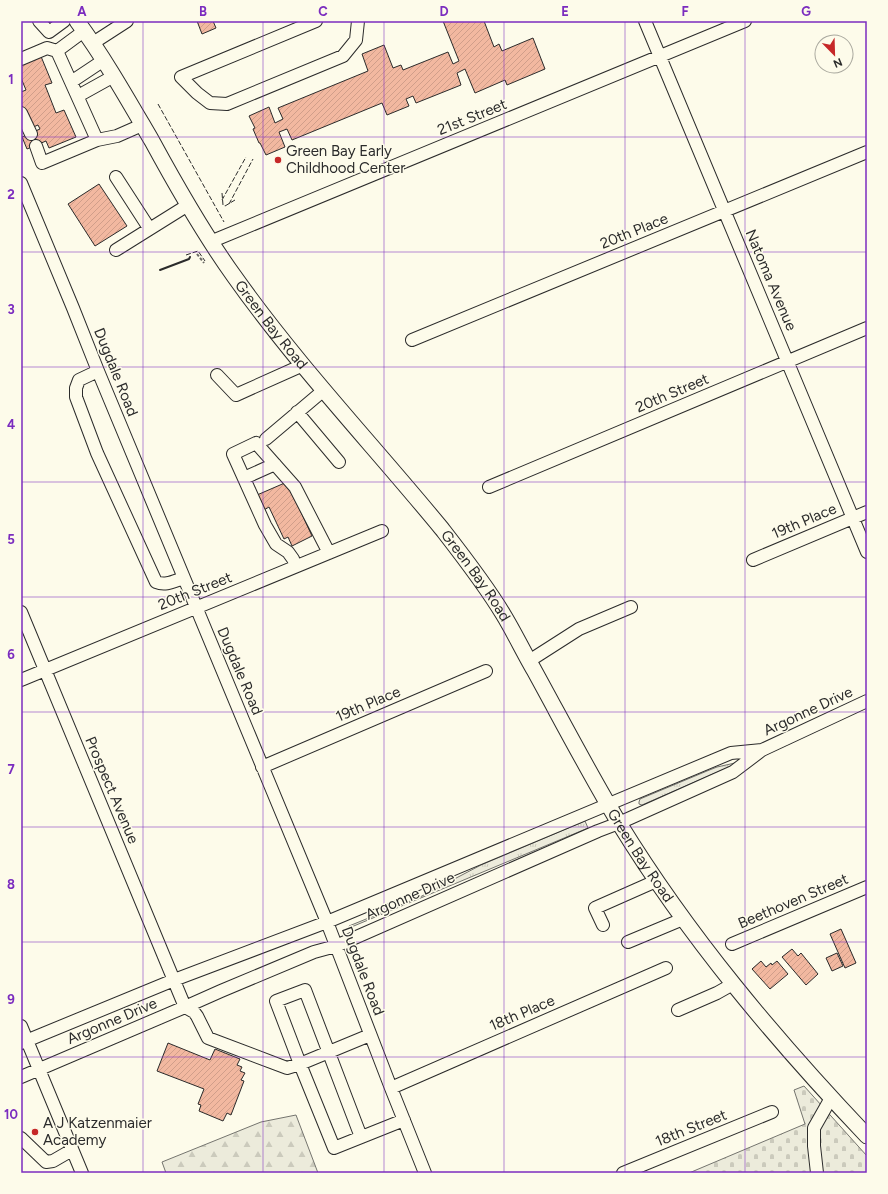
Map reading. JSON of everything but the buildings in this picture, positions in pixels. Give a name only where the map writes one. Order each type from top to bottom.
[{"type":"main road","name":"Green Bay Road","points":[[80,26],[114,76],[210,242],[259,311],[442,529],[470,566],[502,613],[608,804],[656,881],[732,984],[831,1098],[867,1136]]},
{"type":"street","points":[[39,21],[49,32],[64,21]]},
{"type":"street","points":[[93,43],[127,21]]},
{"type":"street","points":[[316,21],[182,77],[197,93],[210,103],[227,104],[343,56],[356,40],[358,21]]},
{"type":"street","name":"Natoma Avenue","points":[[646,21],[867,552]]},
{"type":"street","name":"21st Street","points":[[210,242],[745,21]]},
{"type":"street","points":[[57,51],[80,26]]},
{"type":"street","points":[[21,59],[47,48],[57,51],[98,140]]},
{"type":"street","points":[[71,82],[104,60]]},
{"type":"street","points":[[78,96],[114,76]]},
{"type":"street","points":[[21,113],[31,134]]},
{"type":"street","points":[[36,146],[42,163],[98,140],[117,136],[142,124]]},
{"type":"street","name":"20th Place","points":[[412,340],[867,152]]},
{"type":"street","points":[[116,177],[149,228]]},
{"type":"street","name":"Dugdale Road","points":[[21,183],[327,922],[425,1173]]},
{"type":"street","points":[[116,250],[188,205]]},
{"type":"street","name":"20th Street","points":[[489,487],[867,328]]},
{"type":"street","points":[[217,375],[236,395],[303,365]]},
{"type":"street","points":[[98,371],[80,380],[76,388],[76,397],[97,453],[156,582],[168,584],[184,578]]},
{"type":"street","points":[[266,439],[324,390]]},
{"type":"street","points":[[297,412],[339,462]]},
{"type":"street","points":[[296,566],[288,552],[276,544],[265,525],[233,454],[256,443],[295,487],[329,553]]},
{"type":"street","points":[[244,478],[275,464]]},
{"type":"street","name":"19th Place","points":[[753,560],[867,512]]},
{"type":"street","name":"20th Street","points":[[21,680],[382,531]]},
{"type":"street","points":[[529,661],[579,629],[631,607]]},
{"type":"street","name":"Prospect Avenue","points":[[21,612],[185,1007]]},
{"type":"street","name":"19th Place","points":[[262,767],[486,671]]},
{"type":"street","name":"Argonne Drive","points":[[21,1077],[314,952],[336,946],[598,830],[619,823],[733,772],[762,750],[867,701]]},
{"type":"street","name":"Argonne Drive","points":[[24,1042],[174,980],[327,922],[731,752],[762,750]]},
{"type":"street","points":[[603,925],[595,908],[656,881]]},
{"type":"street","name":"Beethoven Street","points":[[732,944],[867,888]]},
{"type":"street","points":[[628,942],[683,918]]},
{"type":"street","name":"18th Place","points":[[391,1088],[666,968]]},
{"type":"street","points":[[678,1010],[717,993],[732,984]]},
{"type":"street","points":[[361,1137],[305,990],[276,1001],[334,1148],[404,1120]]},
{"type":"street","points":[[185,1007],[194,1012],[197,1016],[208,1038],[288,1068],[370,1035]]},
{"type":"street","points":[[21,1026],[24,1042],[39,1070],[82,1173]]},
{"type":"street","points":[[817,1173],[814,1128],[831,1098]]},
{"type":"street","name":"18th Street","points":[[623,1173],[772,1112]]},
{"type":"street","points":[[21,1138],[46,1162],[53,1161],[72,1150]]},
{"type":"path","points":[[197,254],[204,263]]},
{"type":"green space","points":[[736,764],[642,805],[639,804],[640,799],[717,767]]},
{"type":"green space","points":[[585,821],[588,828],[349,928],[349,926],[420,897],[481,865]]},
{"type":"green space","points":[[804,1086],[867,1156],[867,1173],[689,1173],[805,1124],[794,1090]]},
{"type":"green space","points":[[296,1115],[318,1173],[166,1173],[162,1162],[261,1122]]},
{"type":"fence","points":[[158,104],[224,222]]},
{"type":"fence","points":[[222,200],[246,157]]},
{"type":"fence","points":[[229,204],[253,159]]},
{"type":"fence","points":[[222,193],[223,205],[225,206],[235,200]]},
{"type":"fence","points":[[186,255],[198,251],[205,261]]},
{"type":"wall","points":[[160,270],[189,259],[190,257]]},
{"type":"place","name":"Green Bay Early Childhood Center","points":[[278,160]]},
{"type":"place","name":"A J Katzenmaier Academy","points":[[35,1132]]}]
